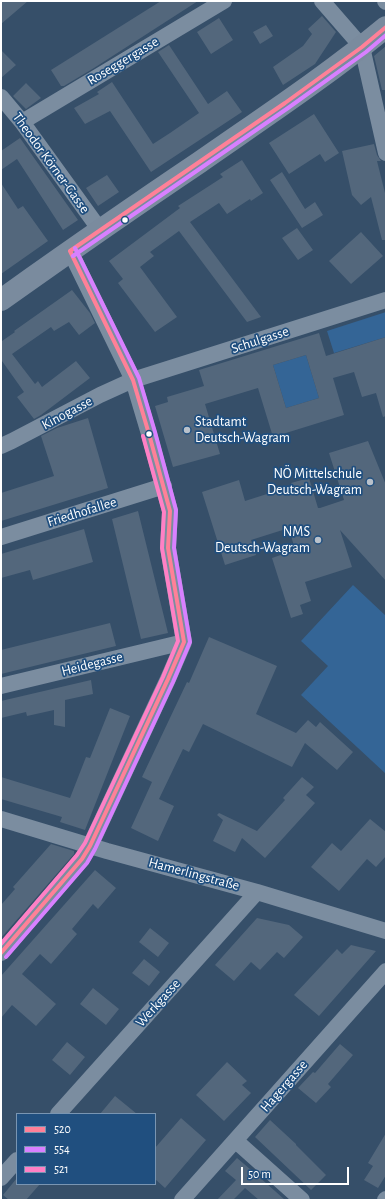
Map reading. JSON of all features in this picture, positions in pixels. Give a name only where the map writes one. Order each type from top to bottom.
[{"type":"main road","points":[[1,300],[285,103],[362,47],[386,27]]},
{"type":"street","name":"Roseggergasse","points":[[22,122],[224,1]]},
{"type":"street","points":[[322,1],[362,47],[386,153]]},
{"type":"street","name":"Theodor Körner-Gasse","points":[[1,96],[22,122],[100,230]]},
{"type":"street","points":[[1,953],[82,859],[90,846],[184,642],[168,548],[170,511],[149,434],[133,380],[70,251]]},
{"type":"street","name":"Schulgasse","points":[[133,380],[386,300]]},
{"type":"street","name":"Kinogasse","points":[[1,446],[100,395],[133,380]]},
{"type":"street","name":"Friedhofallee","points":[[1,537],[164,486]]},
{"type":"street","name":"Heidegasse","points":[[1,686],[184,642]]},
{"type":"street","name":"Hamerlingstraße","points":[[1,819],[90,846],[257,892],[386,931]]},
{"type":"street","name":"Werkgasse","points":[[59,1113],[257,892]]},
{"type":"street","name":"Hagergasse","points":[[182,1200],[386,971]]},
{"type":"street","points":[[236,1141],[302,1200]]},
{"type":"street","points":[[1,1178],[16,1161]]},
{"type":"shaded area","points":[[386,312],[386,337],[334,353],[327,331]]},
{"type":"shaded area","points":[[306,355],[319,398],[286,408],[273,365]]},
{"type":"shaded area","points":[[353,585],[386,616],[386,774],[301,695],[328,666],[301,641]]},
{"type":"building","points":[[1,1],[28,1],[1,24]]},
{"type":"building","points":[[161,1],[198,1],[94,68],[64,86],[61,86],[51,70]]},
{"type":"building","points":[[322,16],[336,32],[315,64],[283,85],[273,67],[303,46],[312,34],[308,29]]},
{"type":"building","points":[[219,18],[233,40],[211,54],[197,32]]},
{"type":"building","points":[[266,25],[273,36],[260,44],[253,32]]},
{"type":"building","points":[[169,45],[208,104],[227,91],[242,112],[151,172],[110,111],[85,124],[74,108],[99,94],[97,92],[112,82],[153,144],[170,133],[199,113],[158,52]]},
{"type":"building","points":[[386,46],[386,90],[382,90],[374,56]]},
{"type":"building","points":[[1,50],[16,65],[1,78]]},
{"type":"building","points":[[26,83],[41,98],[26,109],[13,96]]},
{"type":"building","points":[[314,114],[339,153],[325,162],[320,154],[289,174],[269,143]]},
{"type":"building","points":[[20,138],[78,220],[63,230],[17,159],[1,170],[1,151]]},
{"type":"building","points":[[374,144],[377,155],[381,161],[377,161],[386,197],[386,240],[382,240],[371,197],[361,205],[352,195],[342,151]]},
{"type":"building","points":[[242,160],[263,193],[251,201],[250,199],[227,214],[219,203],[190,222],[261,317],[247,322],[179,231],[150,252],[154,256],[140,267],[177,317],[155,332],[118,283],[123,279],[109,261],[180,208],[178,206],[223,177],[220,174]]},
{"type":"building","points":[[282,172],[305,209],[315,202],[323,215],[302,228],[270,180]]},
{"type":"building","points":[[107,175],[119,192],[98,206],[86,188]]},
{"type":"building","points":[[1,183],[18,209],[23,206],[48,241],[1,274]]},
{"type":"building","points":[[297,228],[313,250],[298,260],[282,238]]},
{"type":"building","points":[[361,232],[383,256],[351,284],[329,261]]},
{"type":"building","points":[[72,290],[90,313],[95,323],[79,335],[69,322],[54,331],[51,327],[12,354],[35,384],[38,381],[42,387],[76,361],[90,378],[34,419],[17,397],[24,392],[2,361],[1,362],[1,339],[2,341]]},
{"type":"building","points":[[319,333],[326,356],[386,337],[386,416],[383,417],[376,393],[362,397],[354,372],[333,378],[344,415],[273,437],[258,388],[205,404],[220,454],[173,467],[155,406],[168,402],[167,397],[204,386],[199,370]],"holes":[[[306,355],[319,398],[286,408],[273,365]]]},
{"type":"building","points":[[88,418],[108,488],[1,521],[1,493],[54,476],[41,436],[57,428]]},
{"type":"building","points":[[368,441],[386,485],[386,581],[340,530],[352,567],[305,582],[311,601],[300,605],[303,614],[291,618],[272,558],[295,550],[289,528],[251,540],[256,555],[225,565],[202,492],[239,480],[245,501],[292,486],[291,483],[309,478],[318,508],[320,508],[344,500],[329,453]]},
{"type":"building","points":[[138,511],[168,633],[141,639],[112,519]]},
{"type":"building","points":[[84,529],[93,562],[33,580],[30,570],[1,578],[1,554]]},
{"type":"building","points":[[110,623],[116,646],[1,674],[1,650]]},
{"type":"building","points":[[209,637],[277,666],[256,714],[296,733],[308,720],[316,727],[320,722],[353,752],[337,770],[305,743],[292,767],[203,724],[189,752],[183,749],[159,799],[174,806],[158,841],[131,828],[152,782],[142,777],[187,682],[189,683]]},
{"type":"building","points":[[91,680],[93,694],[65,700],[65,727],[54,725],[54,710],[27,716],[26,712],[1,718],[1,701]]},
{"type":"building","points":[[110,708],[130,716],[85,830],[60,822],[62,817],[1,799],[1,777],[70,798],[86,757],[90,758]]},
{"type":"building","points":[[302,777],[314,787],[306,795],[315,803],[265,858],[242,838],[235,852],[213,841],[223,820],[217,815],[219,813],[257,831],[285,800],[283,798]]},
{"type":"building","points":[[370,819],[386,832],[386,856],[376,867],[367,859],[339,891],[311,867],[332,843],[341,851]]},
{"type":"building","points":[[51,844],[74,851],[74,854],[1,938],[1,905],[15,889],[13,887]]},
{"type":"building","points":[[95,870],[116,888],[98,909],[93,904],[72,929],[77,934],[51,964],[40,954],[22,974],[56,1004],[36,1026],[12,1005],[1,1018],[1,976]]},
{"type":"building","points":[[257,918],[289,925],[303,937],[284,958],[277,952],[260,970],[251,962],[234,981],[215,965]]},
{"type":"building","points":[[150,928],[169,943],[158,957],[139,942]]},
{"type":"building","points":[[351,945],[376,951],[319,1016],[294,995],[337,949],[342,954]]},
{"type":"building","points":[[144,959],[160,972],[149,986],[132,973]]},
{"type":"building","points":[[93,988],[119,1009],[106,1025],[80,1004]]},
{"type":"building","points":[[67,1042],[85,1057],[70,1075],[52,1060]]},
{"type":"building","points":[[340,1044],[353,1055],[328,1084],[331,1087],[316,1103],[298,1088],[313,1072],[315,1073]]},
{"type":"building","points":[[227,1062],[247,1081],[242,1085],[251,1093],[224,1121],[196,1095]]},
{"type":"building","points":[[115,1096],[136,1113],[101,1113]]},
{"type":"building","points":[[181,1118],[206,1140],[165,1188],[156,1180],[156,1147]]},
{"type":"building","points":[[270,1120],[326,1175],[311,1190],[255,1137]]},
{"type":"building","points":[[386,1133],[386,1175],[378,1188],[364,1180],[373,1166],[368,1163]]},
{"type":"building","points":[[237,1158],[285,1200],[259,1200],[245,1188],[233,1200],[217,1200],[236,1180],[225,1171]]},
{"type":"building","points":[[16,1179],[16,1185],[39,1185],[26,1200],[9,1200],[3,1195]]},
{"type":"transit line","name":"520","points":[[70,251],[285,103],[362,47],[386,27]]},
{"type":"transit line","name":"554","points":[[73,256],[288,108],[366,52],[386,35]]},
{"type":"transit line","name":"554","points":[[6,957],[87,863],[95,849],[173,682],[190,642],[174,548],[176,510],[155,432],[139,378],[75,248]]},
{"type":"transit line","name":"520","points":[[1,953],[82,859],[90,846],[184,642],[168,548],[170,511],[149,434],[133,380],[70,251]]},
{"type":"transit line","name":"521","points":[[1,944],[77,855],[85,843],[163,677],[178,641],[162,548],[164,512],[143,436]]},
{"type":"place","name":"Stadtamt Deutsch-Wagram","points":[[187,430]]},
{"type":"place","name":"NÖ Mittelschule Deutsch-Wagram","points":[[370,482]]},
{"type":"place","name":"NMS Deutsch-Wagram","points":[[318,540]]}]
